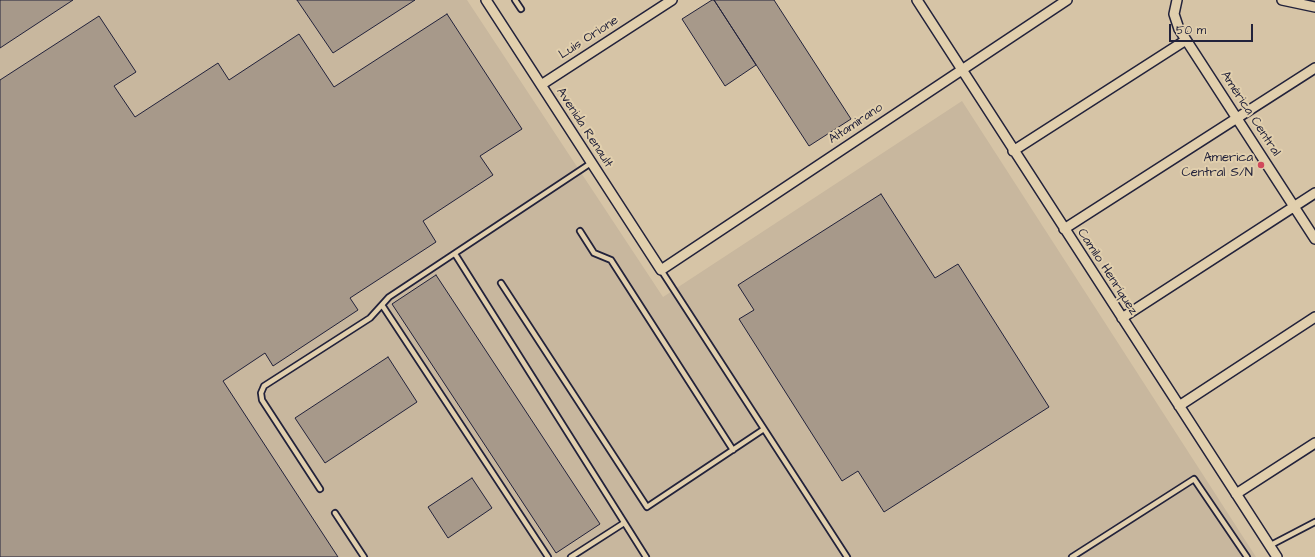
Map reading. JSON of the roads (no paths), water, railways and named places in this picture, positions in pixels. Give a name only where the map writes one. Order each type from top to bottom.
[{"type":"street","name":"Avenida Renault","points":[[486,0],[661,270]]},
{"type":"street","name":"Luis Orione","points":[[541,85],[672,0]]},
{"type":"street","name":"Camilo Henríquez","points":[[916,0],[1277,557]]},
{"type":"street","name":"Altamirano","points":[[661,270],[1067,0]]},
{"type":"street","name":"América Central","points":[[1177,0],[1174,14],[1179,29],[1315,239]]},
{"type":"street","points":[[1282,0],[1315,7]]},
{"type":"street","points":[[1013,151],[1186,40]]},
{"type":"street","points":[[1064,229],[1315,68]]},
{"type":"street","points":[[1122,318],[1315,193]]},
{"type":"street","points":[[1179,406],[1315,317]]},
{"type":"street","points":[[1236,494],[1315,443]]},
{"type":"lane","points":[[515,0],[521,9]]},
{"type":"lane","points":[[320,489],[262,400],[261,393],[264,386],[370,318],[389,297],[591,163]]},
{"type":"lane","points":[[580,231],[594,253],[610,260],[733,450]]},
{"type":"lane","points":[[455,254],[646,557]]},
{"type":"lane","points":[[661,270],[847,557]]},
{"type":"lane","points":[[501,283],[646,507],[764,429]]},
{"type":"lane","points":[[382,305],[548,557]]},
{"type":"lane","points":[[1072,557],[1194,479],[1247,557]]},
{"type":"lane","points":[[335,513],[364,557]]},
{"type":"lane","points":[[1269,546],[1315,522]]},
{"type":"lane","points":[[571,557],[624,523]]},
{"type":"place","name":"America Central S/N","points":[[1261,165]]}]
